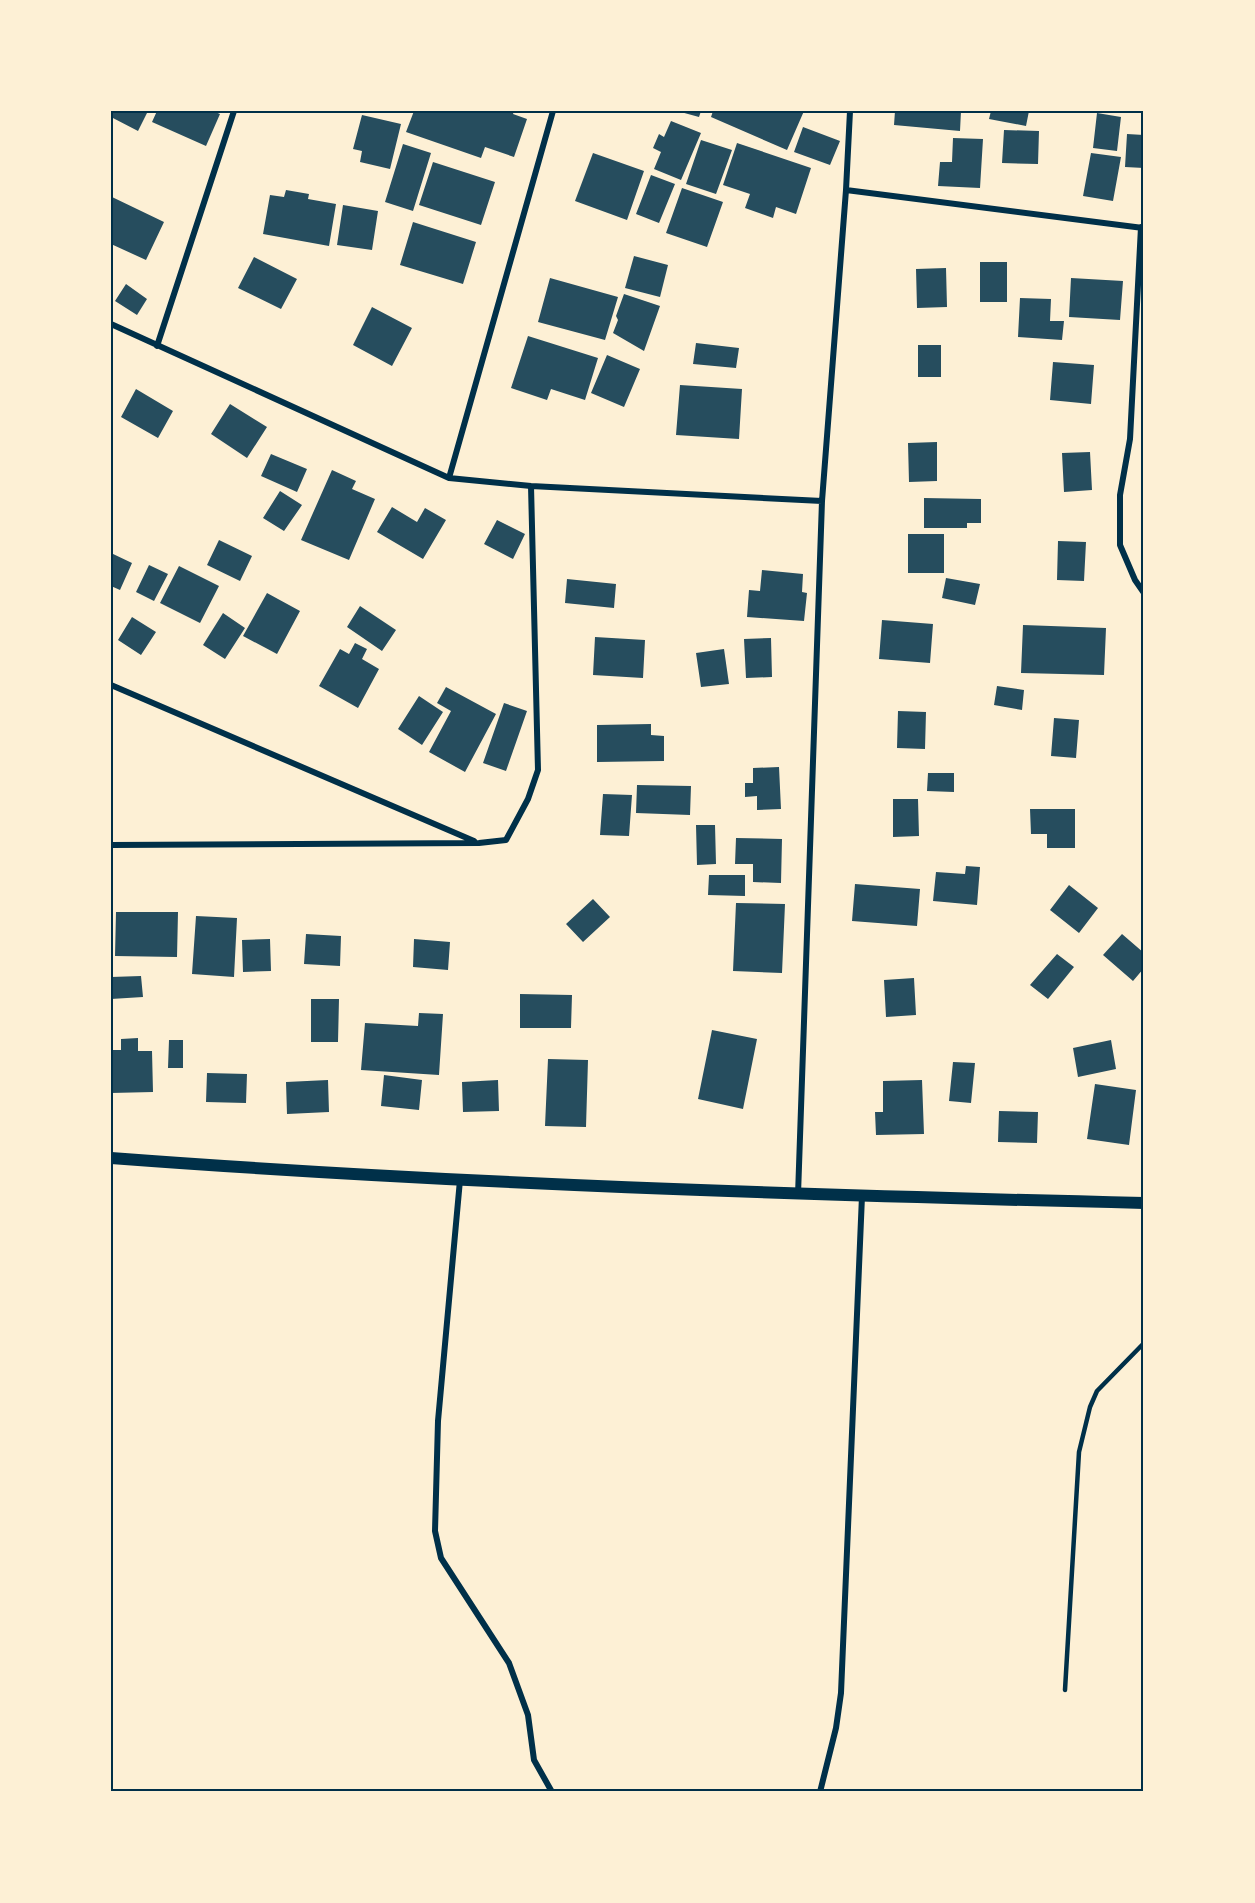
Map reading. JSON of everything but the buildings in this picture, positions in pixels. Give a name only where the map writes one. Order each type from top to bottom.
[{"type":"main road","points":[[111,1158],[279,1171],[798,1195],[1144,1203]]},
{"type":"street","points":[[157,346],[234,111]]},
{"type":"street","points":[[449,478],[553,111]]},
{"type":"street","points":[[798,1195],[822,501],[850,111]]},
{"type":"street","points":[[846,190],[1143,227],[1130,439],[1120,495],[1120,545],[1135,580],[1144,593]]},
{"type":"street","points":[[111,324],[449,478],[531,486],[822,501]]},
{"type":"street","points":[[111,845],[478,843],[506,840],[528,800],[538,770],[531,486]]},
{"type":"street","points":[[111,685],[478,843]]},
{"type":"street","points":[[460,1179],[438,1421],[435,1531],[441,1558],[509,1663],[528,1715],[534,1760],[552,1792]]},
{"type":"street","points":[[820,1792],[836,1728],[841,1693],[862,1196]]},
{"type":"lane","points":[[1065,1690],[1079,1452],[1090,1407],[1097,1391],[1144,1342]]}]
